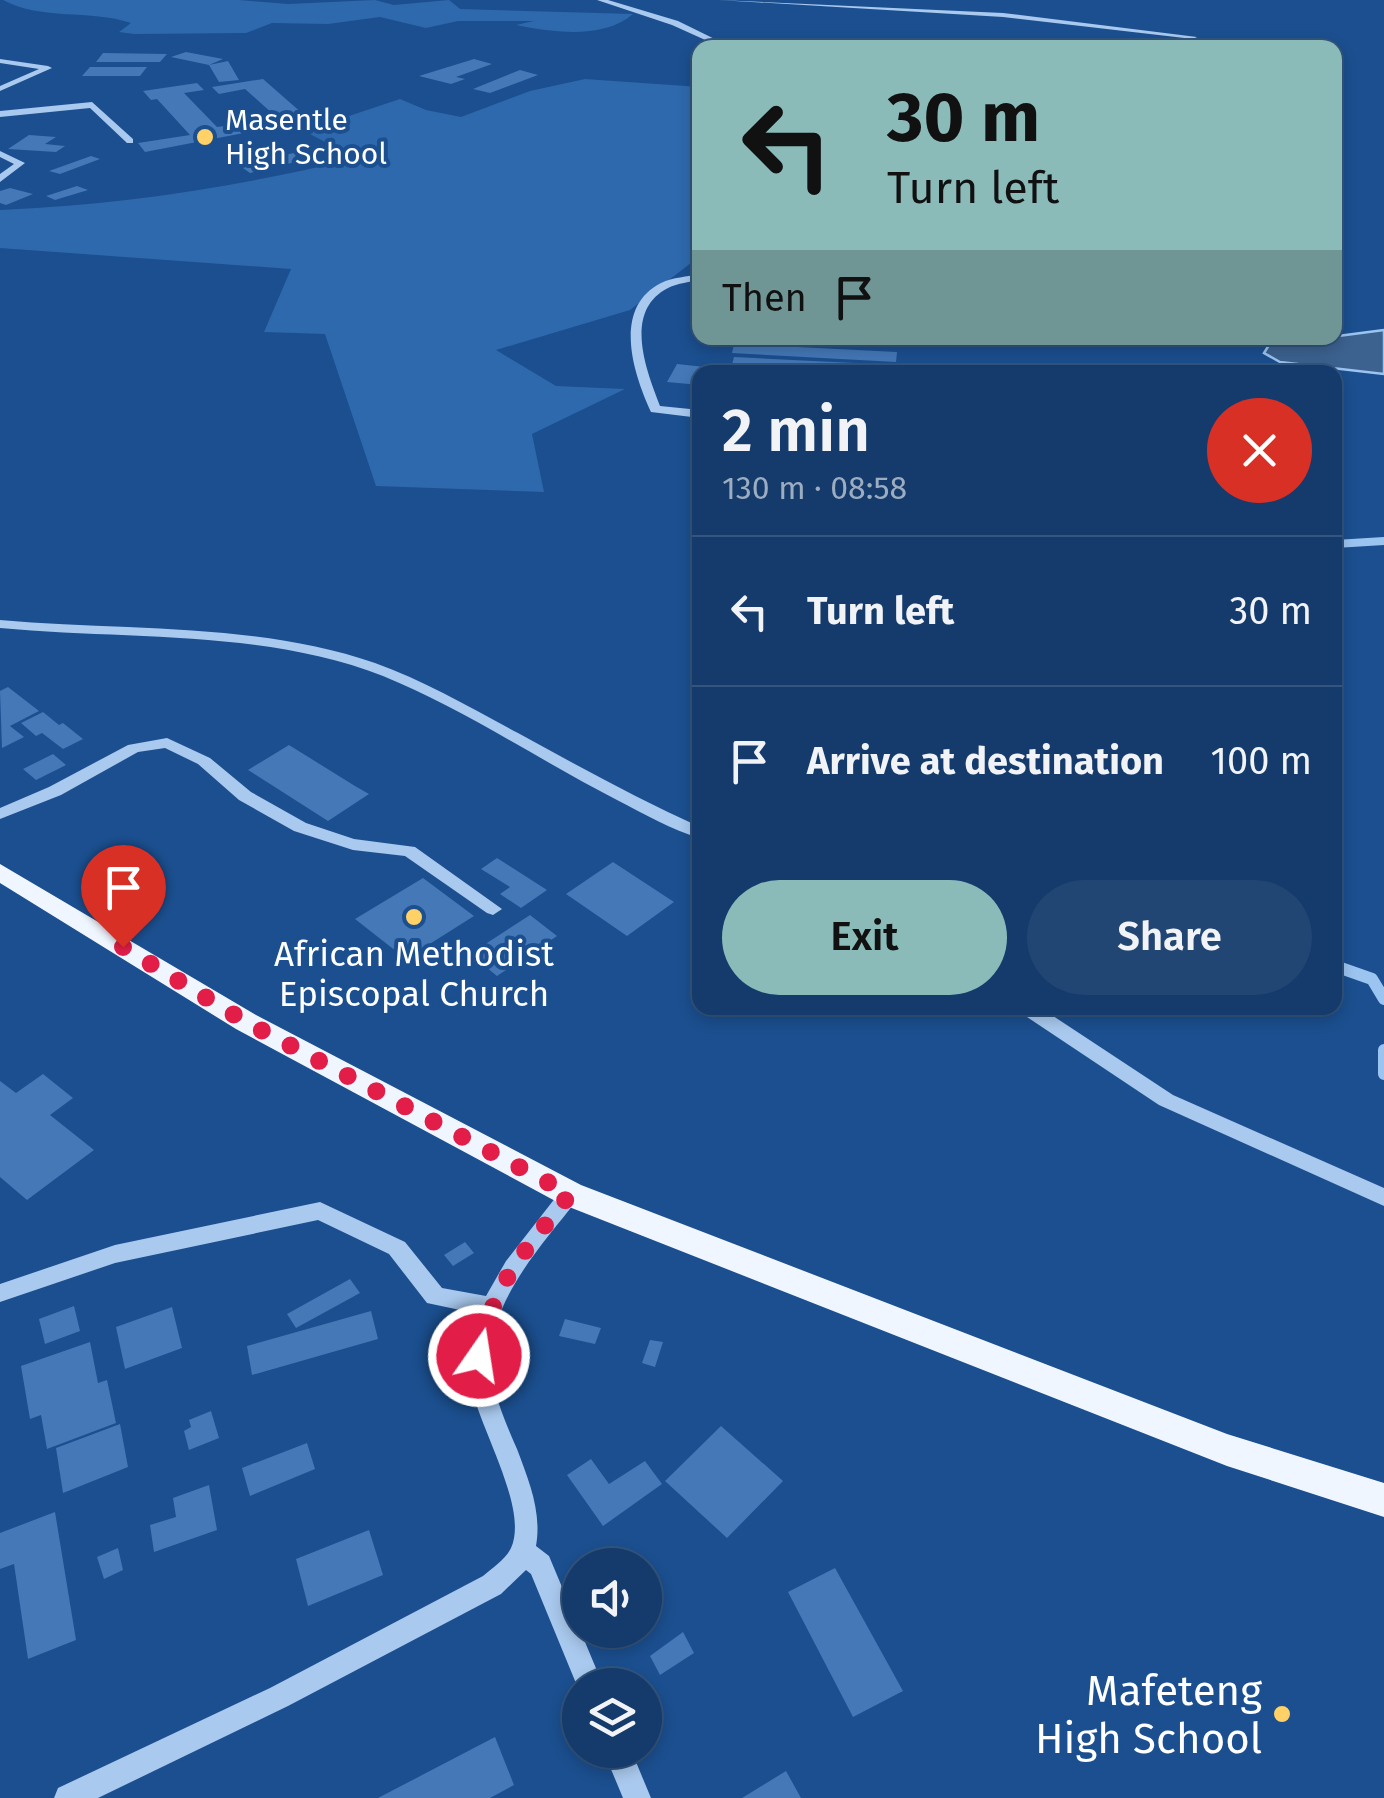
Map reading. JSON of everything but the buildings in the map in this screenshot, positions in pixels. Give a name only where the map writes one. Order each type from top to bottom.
[{"type":"main road","points":[[0,872],[246,1022],[570,1194],[1228,1450],[1384,1500]]},
{"type":"street","points":[[602,0],[675,22],[713,40]]},
{"type":"street","points":[[722,0],[1003,15],[1193,37]]},
{"type":"street","points":[[0,61],[48,68],[0,89]]},
{"type":"street","points":[[0,114],[92,105],[130,141]]},
{"type":"street","points":[[0,154],[20,162],[0,179]]},
{"type":"street","points":[[692,279],[663,286],[646,299],[634,331],[639,364],[656,409],[692,413]]},
{"type":"street","points":[[0,624],[252,644],[345,658],[387,672],[450,703],[652,812],[692,830]]},
{"type":"street","points":[[0,814],[55,791],[134,748],[167,743],[204,762],[246,796],[300,827],[353,844],[409,852],[493,909]]},
{"type":"street","points":[[1038,1015],[1166,1100],[1384,1197]]},
{"type":"street","points":[[68,1798],[279,1696],[492,1585],[511,1569],[522,1551],[524,1510],[480,1379],[479,1356],[490,1306],[504,1278],[570,1194]]},
{"type":"street","points":[[0,1292],[115,1254],[320,1211],[397,1248],[435,1296],[490,1306]]},
{"type":"street","points":[[522,1551],[540,1565],[583,1668]]},
{"type":"street","points":[[624,1768],[637,1798]]},
{"type":"shaded area","points":[[3,0],[239,0],[288,4],[375,0],[394,5],[449,0],[460,9],[633,14],[607,28],[576,32],[516,25],[534,21],[458,21],[426,28],[380,17],[328,24],[272,23],[246,33],[134,34],[119,32],[131,23],[34,10]]},
{"type":"shaded area","points":[[585,79],[692,86],[692,262],[630,310],[496,350],[556,386],[625,389],[532,434],[544,492],[376,486],[325,334],[264,332],[291,269],[0,248],[0,210],[135,199],[312,168],[356,158],[304,131],[400,99],[426,110],[461,117],[530,91]]},
{"type":"shaded area","points":[[1384,330],[1384,374],[1342,369],[1342,365],[1280,362],[1264,353],[1269,345],[1342,345],[1342,335]]},
{"type":"waterway","points":[[1342,544],[1384,541]]},
{"type":"waterway","points":[[1342,968],[1372,979],[1384,999]]},
{"type":"waterway","points":[[1384,1050],[1384,1074]]},
{"type":"place","name":"Masentle High School","points":[[205,137]]},
{"type":"place","name":"African Methodist Episcopal Church","points":[[414,917]]},
{"type":"place","name":"Mafeteng High School","points":[[1282,1714]]},
{"type":"route","points":[[123,947],[246,1022],[570,1194],[504,1278],[490,1306],[479,1356]]}]
